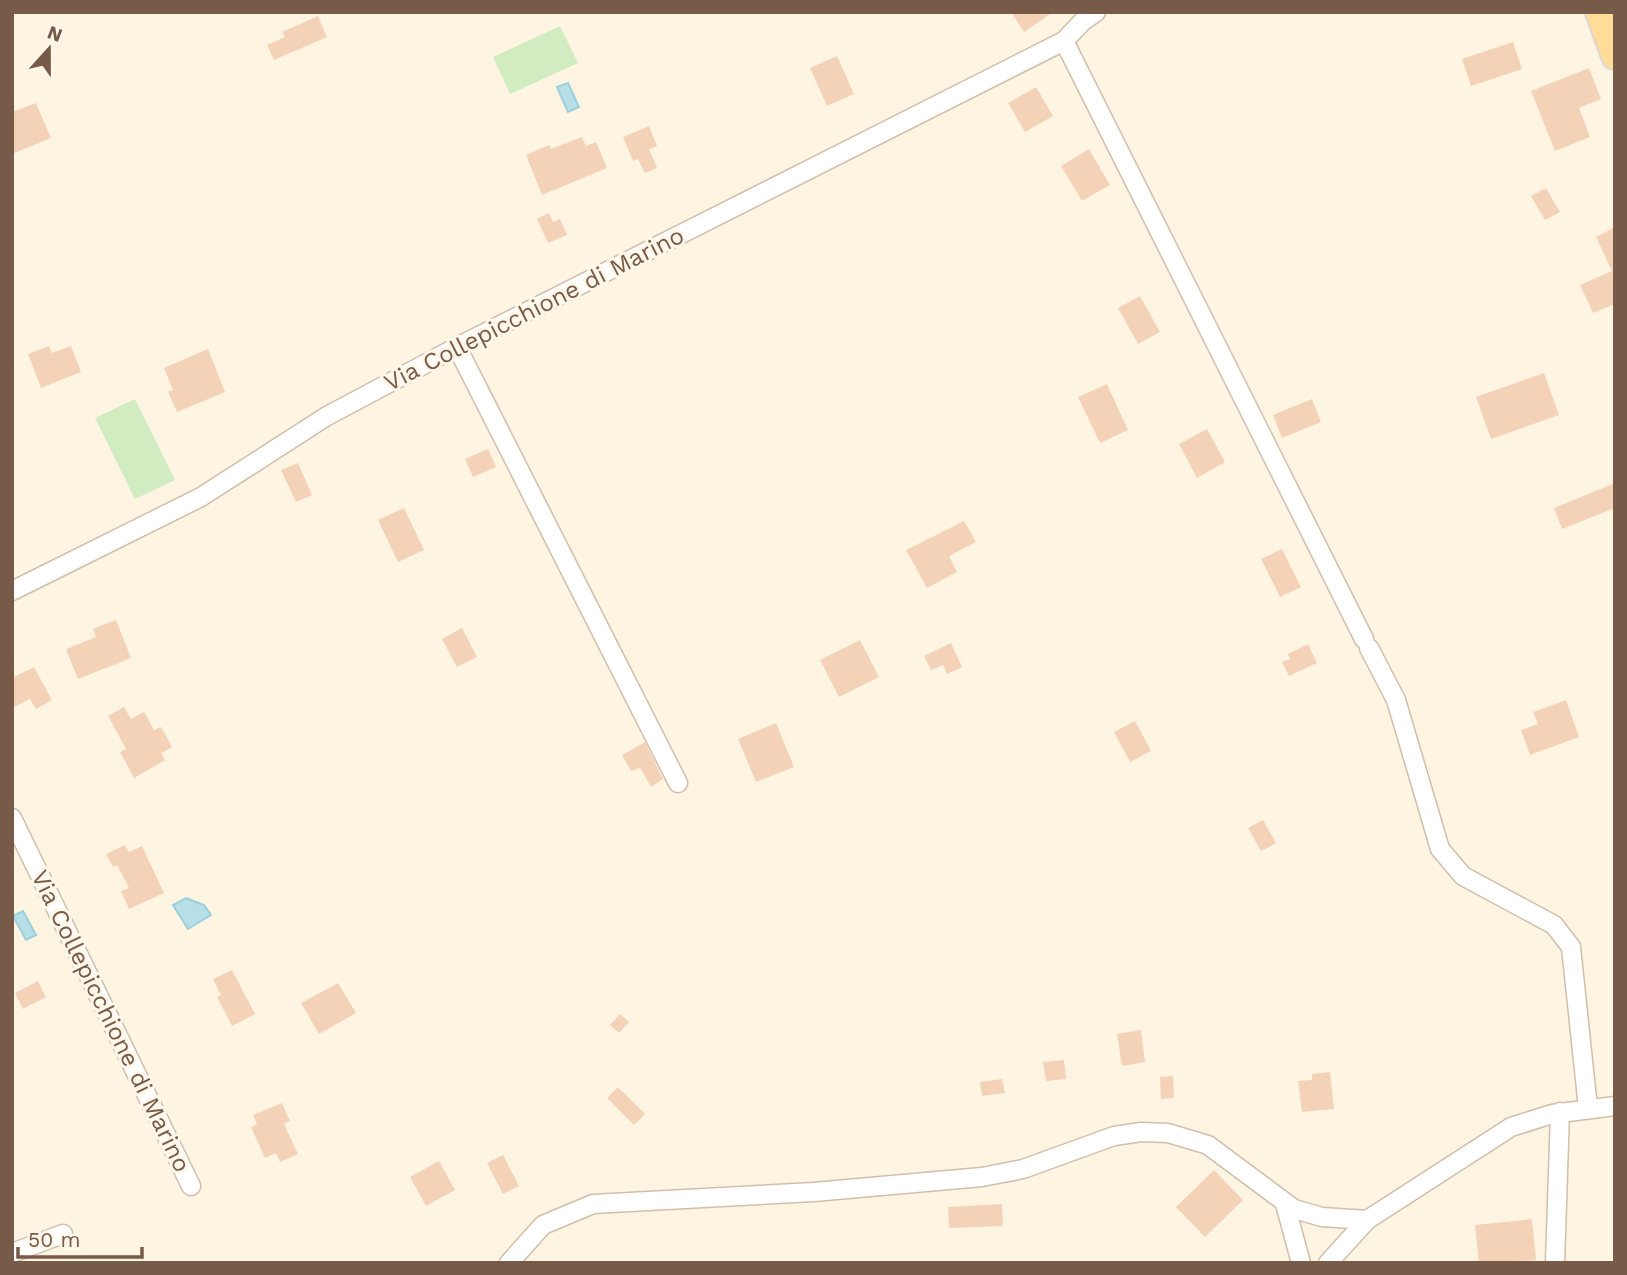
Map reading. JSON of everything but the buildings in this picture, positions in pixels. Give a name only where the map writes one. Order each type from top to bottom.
[{"type":"main road","points":[[1600,12],[1615,56]]},
{"type":"street","name":"Via Collepicchione di Marino","points":[[12,592],[201,497],[327,416],[457,347],[1064,41],[1096,12]]},
{"type":"street","points":[[1064,41],[1396,699],[1440,849],[1463,876],[1554,925],[1571,947],[1588,1108]]},
{"type":"street","points":[[457,347],[677,783]]},
{"type":"street","name":"Via Collepicchione di Marino","points":[[12,818],[191,1186]]},
{"type":"street","points":[[1328,1263],[1367,1220],[1499,1133],[1522,1122],[1560,1112],[1615,1106]]},
{"type":"street","points":[[1555,1263],[1560,1112]]},
{"type":"street","points":[[509,1263],[543,1225],[593,1204],[738,1197],[982,1177],[1023,1170],[1101,1140],[1141,1132],[1168,1133],[1208,1145],[1242,1168],[1285,1204],[1322,1217],[1367,1220]]},
{"type":"street","points":[[1285,1204],[1301,1263]]},
{"type":"street","points":[[12,1253],[63,1234]]},
{"type":"green space","points":[[560,26],[578,63],[510,94],[493,57]]},
{"type":"green space","points":[[135,399],[175,480],[135,499],[95,418]]},
{"type":"water","points":[[568,83],[579,107],[568,112],[557,87]]},
{"type":"water","points":[[186,898],[204,905],[211,915],[188,929],[173,905]]},
{"type":"water","points":[[23,911],[36,935],[26,940],[13,916]]}]
